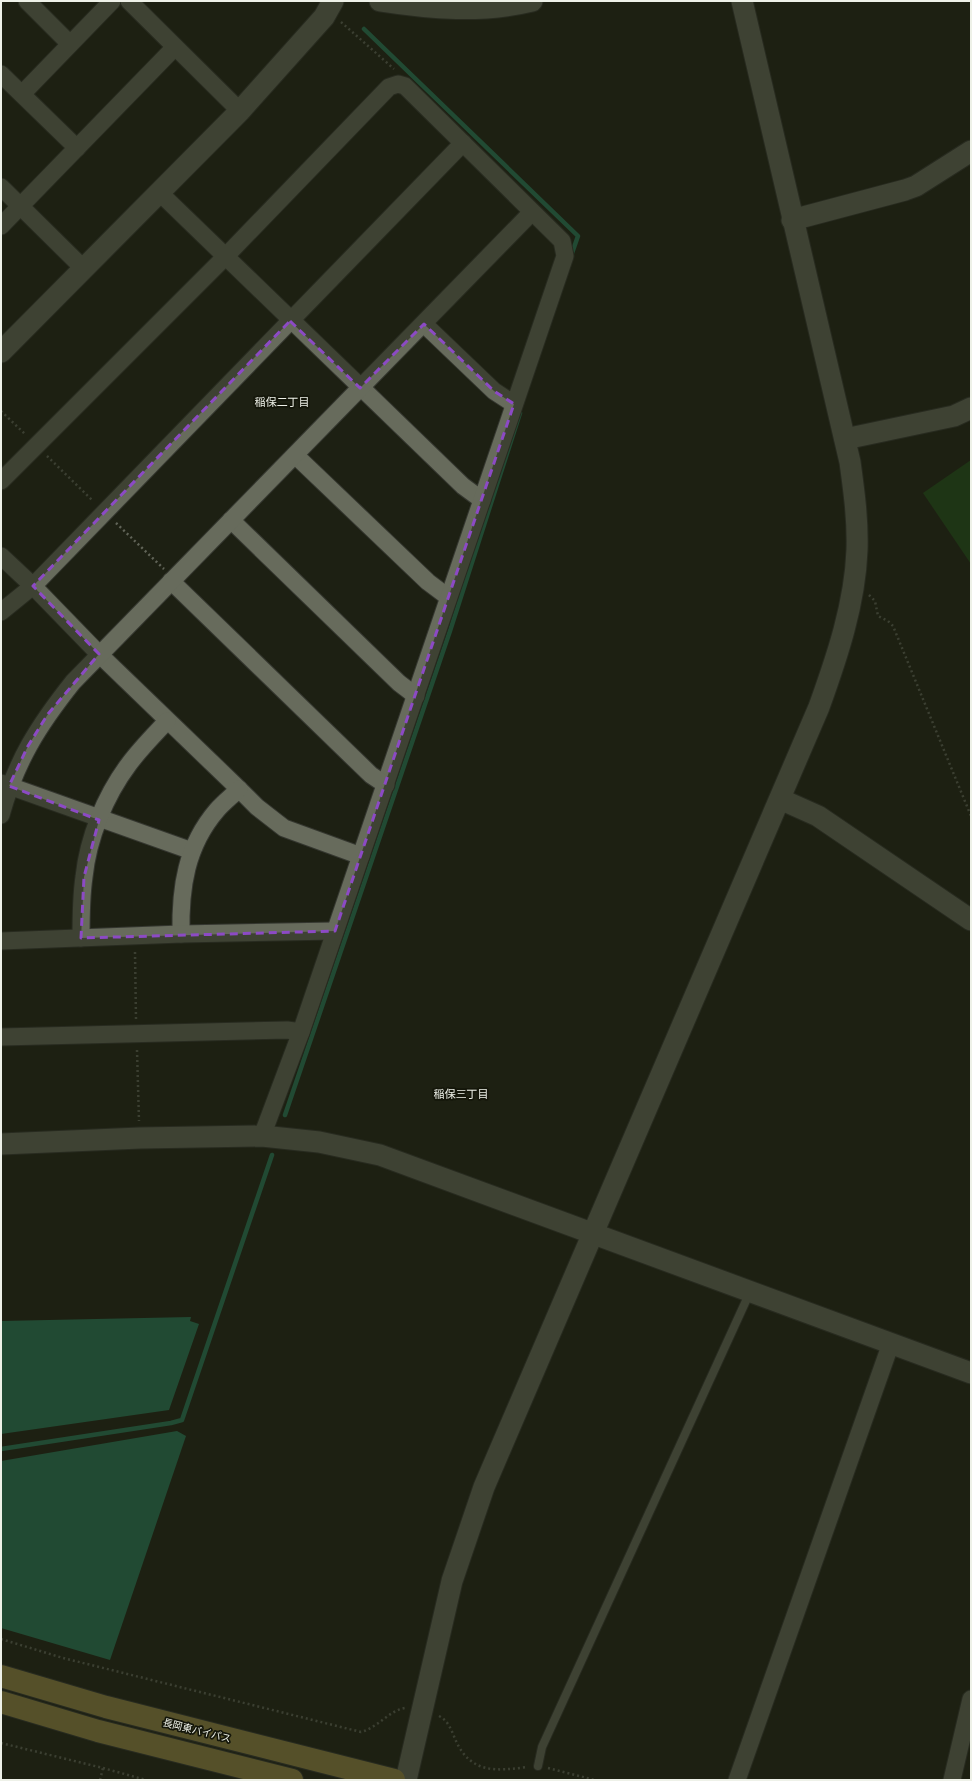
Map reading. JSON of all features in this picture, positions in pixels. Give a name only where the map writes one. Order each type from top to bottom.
[{"type":"highway","name":"長岡東バイパス","points":[[1,1676],[106,1707],[394,1780]]},
{"type":"highway","points":[[1,1702],[98,1731],[292,1780]]},
{"type":"street","points":[[27,1],[70,44]]},
{"type":"street","points":[[22,94],[112,1]]},
{"type":"street","points":[[129,1],[240,111]]},
{"type":"street","points":[[380,1],[428,8],[467,9],[518,4],[532,1]]},
{"type":"street","points":[[406,1780],[452,1581],[484,1487],[819,707],[847,618],[857,552],[857,526],[855,498],[845,439],[792,220],[742,1]]},
{"type":"street","points":[[1,352],[240,111],[328,9]]},
{"type":"street","points":[[1,226],[175,47]]},
{"type":"street","points":[[1,74],[77,148]]},
{"type":"street","points":[[1,482],[36,445],[225,257],[389,87],[398,84],[405,86],[562,241],[565,256],[448,597],[386,785],[262,1136]]},
{"type":"street","points":[[1,612],[33,586],[463,143]]},
{"type":"street","points":[[792,220],[916,186],[971,151]]},
{"type":"street","points":[[1,187],[84,269]]},
{"type":"street","points":[[160,193],[360,388],[463,486],[482,500]]},
{"type":"street","points":[[1,815],[5,784],[48,714],[73,682],[98,654],[232,520],[532,212]]},
{"type":"street","points":[[424,324],[494,391],[514,404]]},
{"type":"street","points":[[845,439],[954,416],[971,408]]},
{"type":"street","points":[[295,455],[428,582],[448,597]]},
{"type":"street","points":[[232,520],[399,683],[416,696]]},
{"type":"street","points":[[1,556],[33,586],[98,654],[257,807],[284,828],[361,856]]},
{"type":"street","points":[[171,582],[371,774],[386,785]]},
{"type":"street","points":[[81,938],[84,877],[90,849],[99,820],[110,793],[128,765],[168,721]]},
{"type":"street","points":[[5,784],[99,820],[192,852]]},
{"type":"street","points":[[181,934],[180,904],[185,876],[192,852],[203,830],[217,810],[239,789]]},
{"type":"street","points":[[780,799],[818,816],[971,920]]},
{"type":"street","points":[[1,941],[181,934],[335,931]]},
{"type":"street","points":[[1,1038],[287,1030],[300,1032]]},
{"type":"street","points":[[1,1144],[140,1138],[262,1136],[319,1142],[380,1155],[460,1186],[594,1233],[971,1373]]},
{"type":"street","points":[[737,1780],[891,1343]]},
{"type":"street","points":[[952,1780],[971,1699]]},
{"type":"lane","points":[[538,1766],[542,1747],[750,1292]]},
{"type":"path","points":[[328,9],[397,72],[398,84]]},
{"type":"path","points":[[1,411],[165,570],[171,582]]},
{"type":"path","points":[[852,587],[863,589],[875,601],[878,616],[888,621],[893,626],[971,816]]},
{"type":"path","points":[[1,1640],[63,1658],[361,1732],[373,1729],[392,1712],[404,1708],[422,1709],[441,1717],[449,1726],[460,1749],[470,1760],[484,1768],[501,1771],[538,1766],[595,1780]]},
{"type":"path","points":[[1,1743],[146,1780]]},
{"type":"path","points":[[100,1780],[103,1768]]},
{"type":"highlighted area","points":[[290,321],[360,388],[424,324],[494,391],[514,404],[335,931],[81,938],[84,877],[99,820],[9,786],[28,746],[48,714],[99,654],[33,586]]},
{"type":"shaded area","points":[[191,1317],[190,1321],[199,1324],[169,1410],[1,1434],[1,1321]]},
{"type":"shaded area","points":[[177,1431],[186,1436],[110,1660],[1,1628],[1,1461]]},
{"type":"building","points":[[971,460],[971,564],[923,493]]},
{"type":"waterway","points":[[364,29],[578,236],[571,256]]},
{"type":"waterway","points":[[285,1115],[450,631],[520,413]]},
{"type":"waterway","points":[[1,1449],[171,1423],[182,1420],[272,1155]]},
{"type":"district","name":"稲保二丁目","points":[[282,402]]},
{"type":"district","name":"稲保三丁目","points":[[461,1094]]}]
